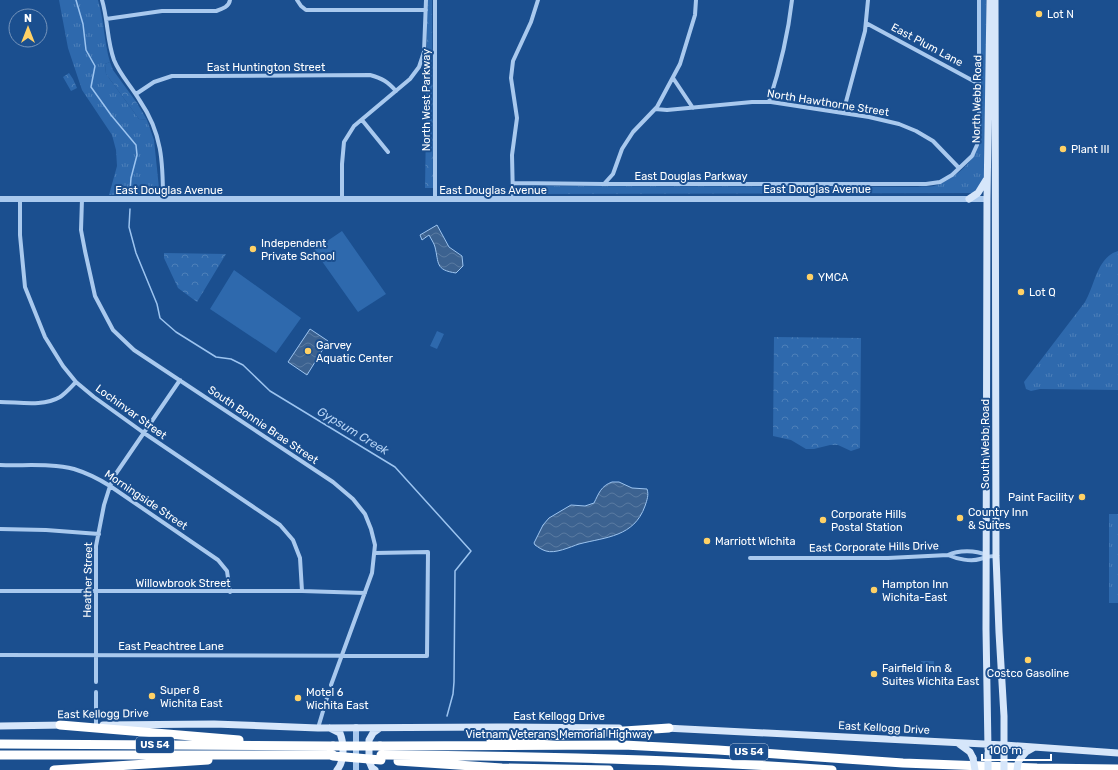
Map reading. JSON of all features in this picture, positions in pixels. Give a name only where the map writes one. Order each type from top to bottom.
[{"type":"highway","points":[[60,725],[310,745]]},
{"type":"highway","points":[[396,746],[669,728]]},
{"type":"highway","name":"Vietnam Veterans Memorial Highway","points":[[0,744],[310,745],[333,752]]},
{"type":"highway","name":"Vietnam Veterans Memorial Highway","points":[[380,754],[396,746],[612,745],[938,764],[1118,769]]},
{"type":"highway","name":"Vietnam Veterans Memorial Highway","points":[[0,755],[318,755],[333,752],[623,758],[718,762],[832,770]]},
{"type":"highway","points":[[380,754],[496,768],[609,770]]},
{"type":"highway","points":[[54,770],[290,755]]},
{"type":"main road","name":"North Webb Road","points":[[987,199],[990,0]]},
{"type":"main road","name":"North Webb Road","points":[[995,0],[995,190]]},
{"type":"main road","points":[[969,199],[982,189],[987,178]]},
{"type":"main road","points":[[995,190],[987,199],[996,212]]},
{"type":"main road","name":"South Webb Road","points":[[995,190],[996,556],[1004,770]]},
{"type":"main road","name":"South Webb Road","points":[[987,199],[988,770]]},
{"type":"main road","points":[[987,366],[996,366]]},
{"type":"main road","name":"East Kellogg Drive","points":[[0,726],[207,724],[318,728],[669,728],[957,743],[988,745],[1004,749],[1033,748],[1118,753]]},
{"type":"main road","points":[[375,770],[370,764],[369,740],[373,733],[382,727]]},
{"type":"main road","points":[[327,728],[340,733],[342,739],[342,764],[337,770]]},
{"type":"main road","points":[[957,743],[966,748],[973,758],[975,770]]},
{"type":"main road","points":[[1017,770],[1020,759],[1026,752],[1033,748]]},
{"type":"street","points":[[102,0],[114,60],[124,80],[141,101],[157,133],[162,158],[163,200]]},
{"type":"street","points":[[106,19],[162,11],[216,11],[224,9],[230,0]]},
{"type":"street","points":[[298,0],[301,6],[306,10],[426,10]]},
{"type":"street","points":[[342,200],[342,164],[344,142],[354,126],[410,79],[419,66],[424,52],[426,0]]},
{"type":"street","name":"North West Parkway","points":[[435,0],[435,200]]},
{"type":"street","points":[[513,200],[512,155],[517,118],[511,78],[513,61],[531,22],[538,0]]},
{"type":"street","points":[[604,184],[613,174],[622,149],[633,132],[655,109],[680,64],[693,21],[696,0]]},
{"type":"street","points":[[769,102],[780,68],[789,29],[792,0]]},
{"type":"street","points":[[844,112],[865,31],[868,0]]},
{"type":"street","name":"East Douglas Parkway","points":[[513,183],[926,184],[940,182],[952,175],[972,156],[977,145],[979,129],[979,0]]},
{"type":"street","name":"East Plum Lane","points":[[866,23],[979,84]]},
{"type":"street","name":"East Huntington Street","points":[[136,94],[154,82],[172,76],[370,76],[382,78],[396,91]]},
{"type":"street","points":[[673,78],[693,108]]},
{"type":"street","name":"North Hawthorne Street","points":[[655,109],[667,110],[752,102],[769,102],[844,112],[899,124],[916,131],[933,141],[959,168]]},
{"type":"street","points":[[362,120],[388,152]]},
{"type":"street","name":"East Douglas Avenue","points":[[0,199],[987,199]]},
{"type":"street","name":"Lochinvar Street","points":[[20,199],[20,235],[25,287],[45,337],[63,366],[76,382],[94,397],[144,433],[280,525],[293,540],[300,558],[302,591]]},
{"type":"street","name":"South Bonnie Brae Street","points":[[82,199],[82,230],[95,296],[113,330],[134,350],[281,449],[333,482],[353,499],[365,514],[375,545],[372,573],[331,685]]},
{"type":"street","name":"Heather Street","points":[[96,682],[96,546],[104,505],[115,475],[180,380]]},
{"type":"street","points":[[0,402],[38,403],[50,401],[60,397],[76,382]]},
{"type":"street","name":"Morningside Street","points":[[0,465],[73,468],[95,477],[218,560],[227,571],[230,592]]},
{"type":"street","points":[[0,529],[46,530],[99,534]]},
{"type":"street","name":"East Peachtree Lane","points":[[0,655],[428,656],[428,552],[375,553]]},
{"type":"street","points":[[948,555],[954,552],[980,552],[987,556]]},
{"type":"street","name":"East Corporate Hills Drive","points":[[750,558],[888,558],[948,555],[956,559],[980,559],[987,556],[996,556]]},
{"type":"street","name":"Willowbrook Street","points":[[0,591],[302,591],[365,593]]},
{"type":"street","points":[[318,728],[329,691]]},
{"type":"street","points":[[96,692],[96,725]]},
{"type":"street","points":[[356,727],[356,770]]},
{"type":"green space","points":[[59,0],[98,0],[110,62],[105,64],[106,74],[139,119],[147,120],[154,140],[159,188],[158,194],[109,195],[117,166],[116,150],[112,135],[82,90],[68,48]]},
{"type":"green space","points":[[427,0],[432,0],[433,188],[425,188],[427,64],[423,64],[427,51]]},
{"type":"green space","points":[[980,0],[986,0],[984,178],[982,184],[973,193],[518,193],[518,187],[526,186],[934,186],[948,180],[967,165],[972,159],[980,143]]},
{"type":"green space","points":[[110,62],[113,70],[137,103],[147,120],[139,119],[106,74],[105,64]]},
{"type":"green space","points":[[69,73],[77,88],[71,91],[63,77]]},
{"type":"green space","points":[[342,231],[386,294],[358,312],[314,250]]},
{"type":"green space","points":[[1118,251],[1118,390],[1040,389],[1031,391],[1026,389],[1024,382],[1085,302],[1097,272],[1105,259]]},
{"type":"green space","points":[[164,253],[226,254],[197,302],[178,288],[164,258]]},
{"type":"green space","points":[[234,270],[301,318],[276,353],[210,309]]},
{"type":"green space","points":[[437,331],[444,334],[437,349],[430,346]]},
{"type":"green space","points":[[774,337],[861,338],[860,448],[851,451],[838,445],[830,445],[814,449],[806,449],[791,440],[773,436]]},
{"type":"green space","points":[[1109,514],[1118,514],[1118,603],[1109,603]]},
{"type":"green space","points":[[921,661],[934,661],[934,667],[921,667]]},
{"type":"water","points":[[437,225],[449,247],[462,256],[463,266],[456,273],[449,272],[441,268],[435,246],[429,235],[422,240],[420,235]]},
{"type":"water","name":"Garvey Aquatic Center","points":[[310,329],[328,341],[307,375],[288,362]]},
{"type":"water","points":[[612,482],[619,482],[632,488],[647,489],[648,495],[645,506],[634,524],[618,534],[558,551],[546,551],[535,545],[534,543],[543,525],[549,518],[571,505],[585,506],[594,503],[603,488]]},
{"type":"waterway","name":"Gypsum Creek","points":[[76,0],[83,24],[86,50],[95,66],[91,87],[111,115],[136,145],[137,155],[131,178],[130,191]]},
{"type":"waterway","name":"Gypsum Creek","points":[[130,209],[129,227],[136,253],[157,304],[160,318],[176,332],[216,357],[231,359],[243,365],[270,391],[395,467],[471,551],[455,571],[454,682],[453,694],[447,716]]},
{"type":"place","name":"Lot N","points":[[1039,14]]},
{"type":"place","name":"Plant III","points":[[1063,149]]},
{"type":"place","name":"Independent Private School","points":[[253,249]]},
{"type":"place","name":"YMCA","points":[[810,277]]},
{"type":"place","name":"Lot Q","points":[[1021,292]]},
{"type":"place","name":"Garvey Aquatic Center","points":[[308,351]]},
{"type":"place","name":"Paint Facility","points":[[1082,497]]},
{"type":"place","name":"Country Inn & Suites","points":[[960,518]]},
{"type":"place","name":"Corporate Hills Postal Station","points":[[823,520]]},
{"type":"place","name":"Marriott Wichita","points":[[707,541]]},
{"type":"place","name":"Hampton Inn Wichita-East","points":[[874,590]]},
{"type":"place","name":"Costco Gasoline","points":[[1028,660]]},
{"type":"place","name":"Fairfield Inn & Suites Wichita East","points":[[874,674]]},
{"type":"place","name":"Super 8 Wichita East","points":[[152,696]]},
{"type":"place","name":"Motel 6 Wichita East","points":[[298,698]]}]
